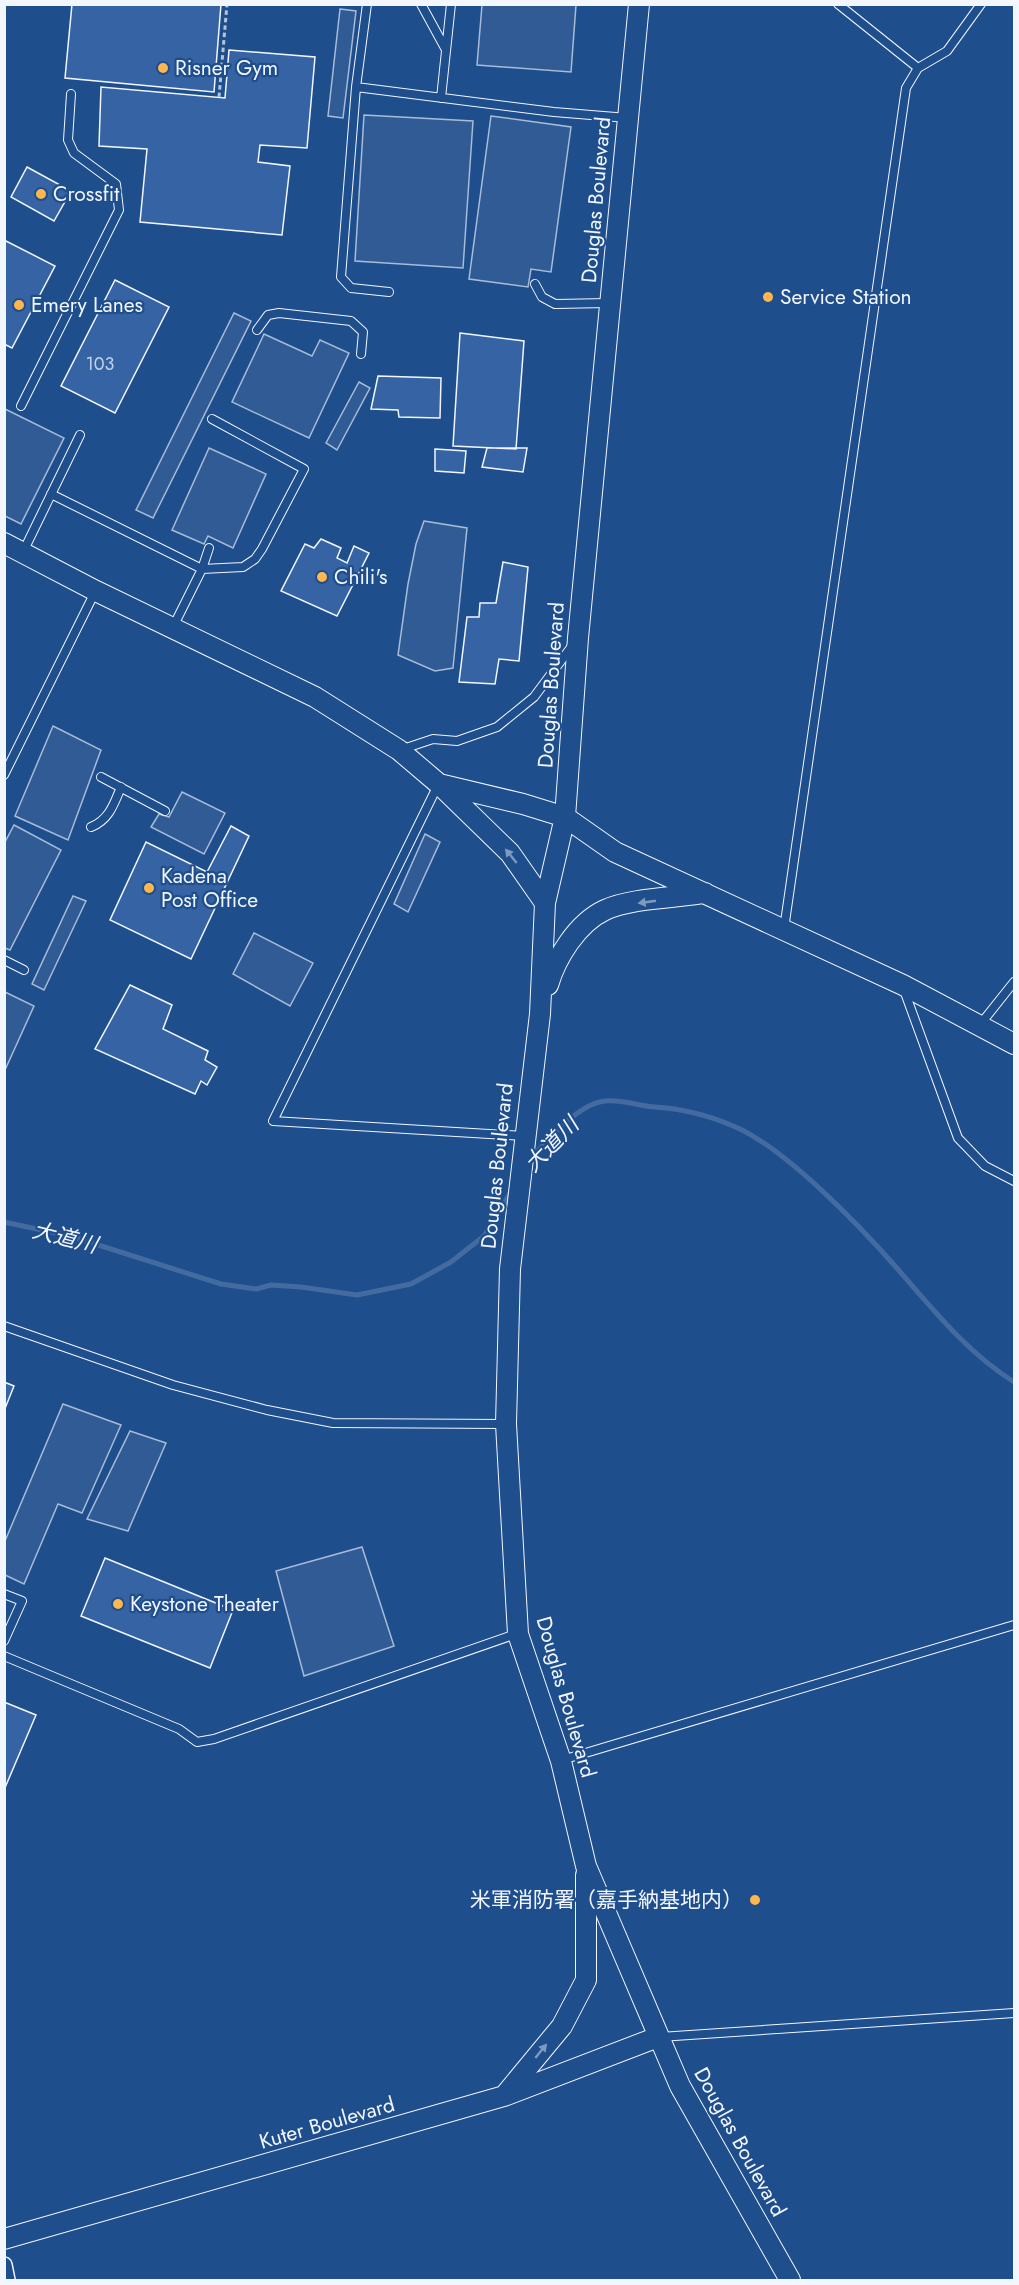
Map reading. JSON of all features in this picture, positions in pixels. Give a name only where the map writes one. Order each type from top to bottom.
[{"type":"street","name":"Douglas Boulevard","points":[[639,4],[578,638],[565,817],[545,903],[540,1014],[510,1269],[506,1424],[518,1634],[561,1761],[586,1866],[680,2086],[790,2280]]},
{"type":"street","points":[[4,543],[96,591],[315,697],[399,750],[439,784],[510,853],[545,903]]},
{"type":"street","points":[[439,784],[523,804],[565,817],[615,852],[903,985],[978,1027],[1014,1044]]},
{"type":"street","points":[[540,1014],[554,964],[583,926],[604,910],[705,893]]},
{"type":"street","points":[[504,2096],[562,2026],[586,1980],[586,1866]]},
{"type":"street","name":"Kuter Boulevard","points":[[4,2239],[504,2096],[658,2037]]},
{"type":"street","points":[[4,2265],[7,2280]]},
{"type":"lane","points":[[367,4],[356,87],[341,277],[351,288],[389,292]]},
{"type":"lane","points":[[421,4],[446,49]]},
{"type":"lane","points":[[441,98],[450,4]]},
{"type":"lane","points":[[838,4],[918,68]]},
{"type":"lane","points":[[784,930],[906,88],[918,68],[947,51],[981,4]]},
{"type":"lane","points":[[356,87],[554,112],[628,118]]},
{"type":"lane","points":[[21,406],[119,210],[116,184],[74,153],[68,140],[70,94]]},
{"type":"lane","points":[[535,284],[542,297],[555,304],[610,303]]},
{"type":"lane","points":[[257,330],[268,315],[279,313],[351,321],[363,332],[362,354]]},
{"type":"lane","points":[[51,494],[202,569],[243,567],[255,559],[304,469],[212,419]]},
{"type":"lane","points":[[23,553],[80,435]]},
{"type":"lane","points":[[172,628],[202,569],[208,548]]},
{"type":"lane","points":[[4,775],[96,591]]},
{"type":"lane","points":[[399,750],[433,739],[457,741],[497,727],[534,697],[578,638]]},
{"type":"lane","points":[[101,777],[165,810]]},
{"type":"lane","points":[[439,784],[273,1121],[524,1136]]},
{"type":"lane","points":[[91,827],[100,824],[110,813],[121,787]]},
{"type":"lane","points":[[4,960],[24,970]]},
{"type":"lane","points":[[978,1027],[1014,982]]},
{"type":"lane","points":[[903,985],[958,1138],[985,1166],[1014,1181]]},
{"type":"lane","points":[[4,1326],[173,1385],[267,1410],[333,1423],[506,1424]]},
{"type":"lane","points":[[4,1594],[22,1601],[4,1641]]},
{"type":"lane","points":[[561,1761],[1014,1625]]},
{"type":"lane","points":[[4,1656],[179,1729],[197,1742],[244,1729],[518,1634]]},
{"type":"lane","points":[[658,2037],[1014,2013]]},
{"type":"path","points":[[219,98],[226,4]]},
{"type":"shaded area","points":[[482,5],[576,5],[571,72],[477,65]]},
{"type":"shaded area","points":[[340,9],[356,11],[343,118],[328,116]]},
{"type":"shaded area","points":[[364,115],[473,121],[463,268],[355,261]]},
{"type":"shaded area","points":[[491,116],[571,127],[551,272],[531,269],[528,287],[469,279]]},
{"type":"shaded area","points":[[234,313],[251,321],[153,518],[136,510]]},
{"type":"shaded area","points":[[264,334],[312,356],[320,340],[349,353],[309,438],[232,402]]},
{"type":"shaded area","points":[[359,382],[370,388],[337,450],[326,443]]},
{"type":"shaded area","points":[[5,409],[64,438],[21,524],[5,516]]},
{"type":"shaded area","points":[[209,448],[266,474],[233,548],[208,536],[204,544],[172,530]]},
{"type":"shaded area","points":[[424,521],[467,528],[453,668],[435,671],[398,655],[408,584],[416,544]]},
{"type":"shaded area","points":[[53,726],[101,750],[68,840],[15,816]]},
{"type":"shaded area","points":[[182,792],[225,813],[204,854],[151,827],[159,814],[169,817]]},
{"type":"shaded area","points":[[14,825],[61,850],[10,950],[5,948],[4,844]]},
{"type":"shaded area","points":[[425,834],[440,842],[408,912],[394,904]]},
{"type":"shaded area","points":[[73,896],[86,901],[44,990],[32,984]]},
{"type":"shaded area","points":[[254,933],[313,963],[290,1006],[233,974]]},
{"type":"shaded area","points":[[5,992],[34,1006],[5,1070]]},
{"type":"shaded area","points":[[63,1404],[121,1425],[82,1513],[58,1504],[24,1584],[5,1575],[5,1541]]},
{"type":"shaded area","points":[[130,1431],[166,1443],[128,1531],[87,1519]]},
{"type":"shaded area","points":[[362,1547],[394,1646],[304,1676],[276,1571]]},
{"type":"building","points":[[72,4],[221,4],[214,92],[65,78]]},
{"type":"building","points":[[229,50],[315,57],[307,148],[260,145],[258,162],[290,166],[282,235],[140,222],[147,149],[99,146],[101,87],[225,98]]},
{"type":"building","name":"Crossfit","points":[[27,167],[71,191],[54,221],[11,197]]},
{"type":"building","name":"Emery Lanes","points":[[4,240],[55,266],[12,348],[4,344]]},
{"type":"building","points":[[115,280],[169,307],[115,413],[61,386]]},
{"type":"building","points":[[460,333],[524,341],[516,449],[453,446]]},
{"type":"building","points":[[378,376],[441,378],[440,418],[399,417],[398,410],[371,409]]},
{"type":"building","points":[[487,448],[527,448],[523,472],[482,467]]},
{"type":"building","points":[[435,449],[466,451],[464,473],[435,471]]},
{"type":"building","name":"Chili's","points":[[321,539],[341,548],[337,558],[347,563],[354,546],[369,553],[337,616],[281,591],[305,544],[314,548]]},
{"type":"building","points":[[503,562],[528,567],[519,661],[499,659],[495,684],[459,682],[467,617],[479,617],[480,603],[496,603]]},
{"type":"building","points":[[231,826],[249,836],[191,959],[110,920],[146,842],[207,872]]},
{"type":"building","points":[[130,985],[172,1005],[163,1029],[208,1051],[205,1060],[217,1067],[207,1085],[201,1081],[195,1094],[95,1049]]},
{"type":"building","points":[[4,1382],[14,1386],[4,1411]]},
{"type":"building","points":[[105,1558],[233,1610],[210,1668],[81,1616]]},
{"type":"building","points":[[4,1702],[36,1715],[4,1790]]},
{"type":"waterway","name":"大道川","points":[[528,1162],[553,1134],[574,1116],[595,1103],[605,1101],[700,1114],[742,1130],[781,1156],[823,1192],[880,1249],[965,1343],[1014,1382]]},
{"type":"waterway","name":"大道川","points":[[4,1222],[70,1236],[221,1284],[256,1289],[271,1285],[301,1287],[357,1295],[411,1284],[451,1262],[484,1236],[512,1190]]},
{"type":"place","name":"Risner Gym","points":[[163,68]]},
{"type":"place","name":"Crossfit","points":[[41,194]]},
{"type":"place","name":"Service Station","points":[[768,297]]},
{"type":"place","name":"Emery Lanes","points":[[19,305]]},
{"type":"place","name":"Chili's","points":[[322,577]]},
{"type":"place","name":"Kadena Post Office","points":[[149,888]]},
{"type":"place","name":"Keystone Theater","points":[[118,1604]]},
{"type":"place","name":"米軍消防署（嘉手納基地内）","points":[[755,1900]]}]
